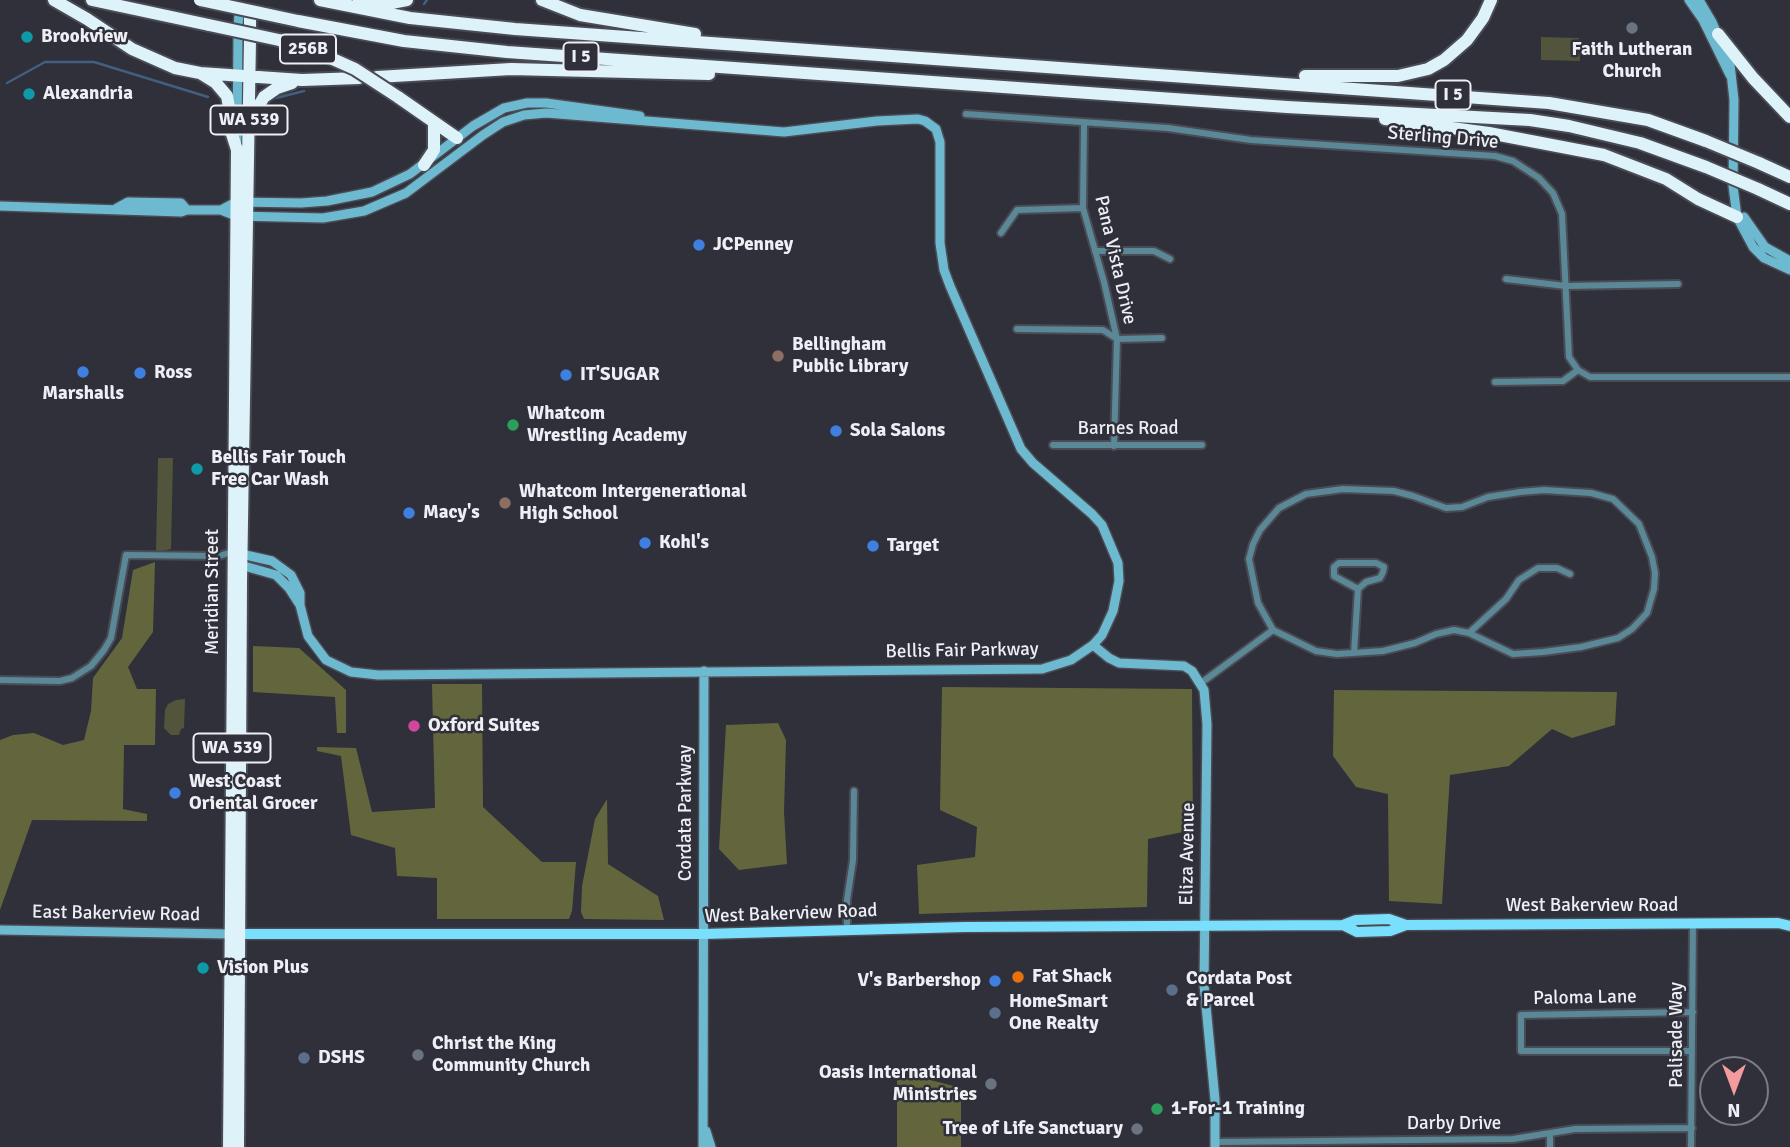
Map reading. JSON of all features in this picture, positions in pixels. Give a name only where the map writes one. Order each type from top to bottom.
[{"type":"highway","points":[[54,0],[154,61],[200,73],[302,80],[359,78]]},
{"type":"highway","name":"256B","points":[[92,0],[279,40],[317,52],[355,69],[434,123],[463,139]]},
{"type":"highway","name":"I 5","points":[[200,0],[378,37],[453,48],[1287,107],[1530,120],[1593,131],[1640,143],[1706,167],[1790,204]]},
{"type":"highway","name":"I 5","points":[[320,0],[410,18],[458,24],[1549,103],[1648,120],[1706,141],[1790,177]]},
{"type":"highway","points":[[345,0],[386,4],[407,0]]},
{"type":"highway","points":[[542,0],[566,11],[598,18],[813,49]]},
{"type":"highway","points":[[1196,76],[1412,74],[1429,69],[1458,49],[1476,29],[1491,0]]},
{"type":"highway","name":"Meridian Street","points":[[238,1147],[232,664],[244,418],[242,202],[248,124],[244,75],[245,15]]},
{"type":"highway","points":[[1718,34],[1790,117]]},
{"type":"highway","points":[[377,77],[537,69],[866,78]]},
{"type":"highway","points":[[200,73],[216,83],[227,96],[230,128],[237,150]]},
{"type":"highway","points":[[248,124],[270,92],[302,80]]},
{"type":"highway","points":[[1287,107],[1501,135],[1604,155],[1666,179],[1699,200],[1737,217]]},
{"type":"highway","points":[[424,165],[434,150],[434,123]]},
{"type":"highway","name":"Meridian Street","points":[[237,150],[242,202]]},
{"type":"highway","name":"Meridian Street","points":[[229,1147],[240,741],[234,357],[242,216]]},
{"type":"highway","points":[[234,357],[239,364],[239,408],[244,418]]},
{"type":"highway","points":[[232,664],[236,678],[236,733],[240,741]]},
{"type":"main road","name":"West Bakerview Road","points":[[1777,923],[1790,918]]},
{"type":"main road","name":"West Bakerview Road","points":[[236,934],[703,934],[847,929],[1343,925],[1357,932],[1379,932],[1406,925],[1777,923],[1790,926]]},
{"type":"street","points":[[1689,0],[1703,20],[1731,76]]},
{"type":"street","points":[[1699,0],[1718,34],[1730,64],[1734,100],[1733,186],[1737,217],[1753,247],[1770,261],[1790,270]]},
{"type":"street","name":"Meridian Street","points":[[237,150],[244,75]]},
{"type":"street","name":"Bellis Fair Parkway","points":[[221,210],[242,202],[301,203],[359,196],[385,188],[463,139],[503,108],[527,103],[628,113],[659,121]]},
{"type":"street","name":"Bellis Fair Parkway","points":[[0,680],[60,681],[72,678],[91,666],[111,638],[126,555],[219,556],[237,559],[276,575],[300,605],[308,636],[315,648],[330,663],[351,672],[378,675],[1042,669],[1071,660],[1093,645],[1102,635],[1113,611],[1118,589],[1118,563],[1102,525],[1021,449],[950,286],[942,257],[941,157],[936,129],[918,119],[784,132],[546,113],[524,115],[503,122],[474,141],[463,139]]},
{"type":"street","name":"Sterling Drive","points":[[966,114],[1168,128],[1251,140],[1495,156],[1513,160],[1553,193],[1562,214],[1569,357],[1578,370]]},
{"type":"street","name":"Pana Vista Drive","points":[[1084,123],[1083,208],[1117,339],[1114,446]]},
{"type":"street","name":"Bellis Fair Parkway","points":[[221,210],[242,216],[323,218],[364,211],[406,193],[463,139]]},
{"type":"street","points":[[1733,186],[1744,219],[1756,238],[1774,254],[1790,261]]},
{"type":"street","points":[[0,206],[181,212],[187,209],[221,210]]},
{"type":"street","points":[[1001,233],[1017,211],[1083,208]]},
{"type":"street","points":[[1095,251],[1154,251],[1170,259]]},
{"type":"street","points":[[1506,279],[1566,286],[1678,284]]},
{"type":"street","points":[[1017,329],[1103,330],[1117,339],[1162,338]]},
{"type":"street","points":[[1495,382],[1563,381],[1578,370],[1590,377],[1790,377]]},
{"type":"street","name":"Barnes Road","points":[[1054,445],[1202,445]]},
{"type":"street","points":[[1343,489],[1394,491],[1446,509],[1462,507],[1488,497],[1520,492],[1591,494],[1613,499],[1639,524],[1647,540],[1655,573],[1654,589],[1647,613],[1632,629],[1618,638],[1581,647],[1513,653],[1469,633],[1454,630],[1383,651],[1316,652],[1273,630],[1258,603],[1249,559],[1260,530],[1279,508],[1306,494],[1343,489]]},
{"type":"street","points":[[1354,653],[1358,589],[1366,582],[1380,578],[1384,567],[1376,563],[1336,564],[1334,576],[1358,589]]},
{"type":"street","points":[[1469,633],[1506,599],[1519,580],[1538,568],[1557,568],[1570,574]]},
{"type":"street","points":[[1093,645],[1109,659],[1119,663],[1184,666],[1201,682],[1273,630]]},
{"type":"street","name":"Cordata Parkway","points":[[703,1147],[704,671]]},
{"type":"street","name":"Eliza Avenue","points":[[1201,682],[1206,700],[1205,999],[1215,1100],[1216,1144]]},
{"type":"street","points":[[847,929],[847,900],[853,860],[854,791]]},
{"type":"street","name":"Palisade Way","points":[[1691,1147],[1693,923]]},
{"type":"street","name":"East Bakerview Road","points":[[0,930],[236,934]]},
{"type":"street","name":"Paloma Lane","points":[[1692,1051],[1521,1051],[1521,1015],[1693,1012]]},
{"type":"street","name":"Cordata Parkway","points":[[703,1123],[711,1147]]},
{"type":"street","name":"Darby Drive","points":[[1216,1144],[1513,1139],[1574,1129],[1692,1128]]},
{"type":"street","points":[[1550,1134],[1550,1147]]},
{"type":"green space","points":[[1541,37],[1579,38],[1580,61],[1541,60]]},
{"type":"green space","points":[[158,458],[173,458],[171,549],[162,551],[156,551]]},
{"type":"green space","points":[[155,562],[153,632],[128,667],[137,689],[156,689],[155,745],[124,745],[123,809],[147,814],[147,821],[32,820],[0,910],[0,740],[13,735],[34,733],[63,745],[84,740],[91,711],[93,678],[122,638],[133,570]]},
{"type":"green space","points":[[253,646],[299,648],[346,690],[346,733],[337,733],[335,697],[253,692]]},
{"type":"green space","points":[[432,684],[482,684],[483,807],[542,862],[576,862],[569,919],[437,919],[437,878],[397,876],[395,848],[351,835],[341,756],[317,751],[317,747],[356,748],[372,812],[435,808]]},
{"type":"green space","points":[[942,687],[1192,689],[1193,830],[1148,839],[1147,907],[919,914],[917,865],[975,857],[977,827],[940,810]]},
{"type":"green space","points":[[1334,690],[1617,692],[1615,725],[1572,738],[1552,729],[1509,766],[1450,775],[1442,904],[1389,901],[1388,794],[1356,787],[1333,756]]},
{"type":"green space","points":[[185,699],[184,728],[179,735],[171,735],[164,728],[165,710],[168,704]]},
{"type":"green space","points":[[778,723],[786,740],[784,812],[787,864],[739,870],[719,849],[726,725]]},
{"type":"green space","points":[[607,799],[608,864],[658,896],[664,920],[584,919],[581,912],[582,886],[595,819]]},
{"type":"green space","points":[[897,1071],[961,1088],[961,1147],[897,1147]]},
{"type":"waterway","points":[[424,4],[427,0]]},
{"type":"waterway","points":[[7,83],[45,62],[94,62],[208,97]]},
{"type":"waterway","points":[[276,98],[304,91]]},
{"type":"place","name":"Faith Lutheran Church","points":[[1632,28]]},
{"type":"place","name":"Brookview","points":[[27,37]]},
{"type":"place","name":"Alexandria","points":[[29,94]]},
{"type":"place","name":"JCPenney","points":[[699,245]]},
{"type":"place","name":"Bellingham Public Library","points":[[778,356]]},
{"type":"place","name":"Marshalls","points":[[83,372]]},
{"type":"place","name":"Ross","points":[[140,373]]},
{"type":"place","name":"IT'SUGAR","points":[[566,375]]},
{"type":"place","name":"Whatcom Wrestling Academy","points":[[513,425]]},
{"type":"place","name":"Sola Salons","points":[[836,431]]},
{"type":"place","name":"Bellis Fair Touch Free Car Wash","points":[[197,469]]},
{"type":"place","name":"Whatcom Intergenerational High School","points":[[505,503]]},
{"type":"place","name":"Macy's","points":[[409,513]]},
{"type":"place","name":"Kohl's","points":[[645,543]]},
{"type":"place","name":"Target","points":[[873,546]]},
{"type":"place","name":"Oxford Suites","points":[[414,726]]},
{"type":"place","name":"West Coast Oriental Grocer","points":[[175,793]]},
{"type":"place","name":"Vision Plus","points":[[203,968]]},
{"type":"place","name":"Fat Shack","points":[[1018,977]]},
{"type":"place","name":"V's Barbershop","points":[[995,981]]},
{"type":"place","name":"Cordata Post & Parcel","points":[[1172,990]]},
{"type":"place","name":"HomeSmart One Realty","points":[[995,1013]]},
{"type":"place","name":"Christ the King Community Church","points":[[418,1055]]},
{"type":"place","name":"DSHS","points":[[304,1058]]},
{"type":"place","name":"Oasis International Ministries","points":[[991,1084]]},
{"type":"place","name":"1-For-1 Training","points":[[1157,1109]]},
{"type":"place","name":"Tree of Life Sanctuary","points":[[1137,1129]]}]
